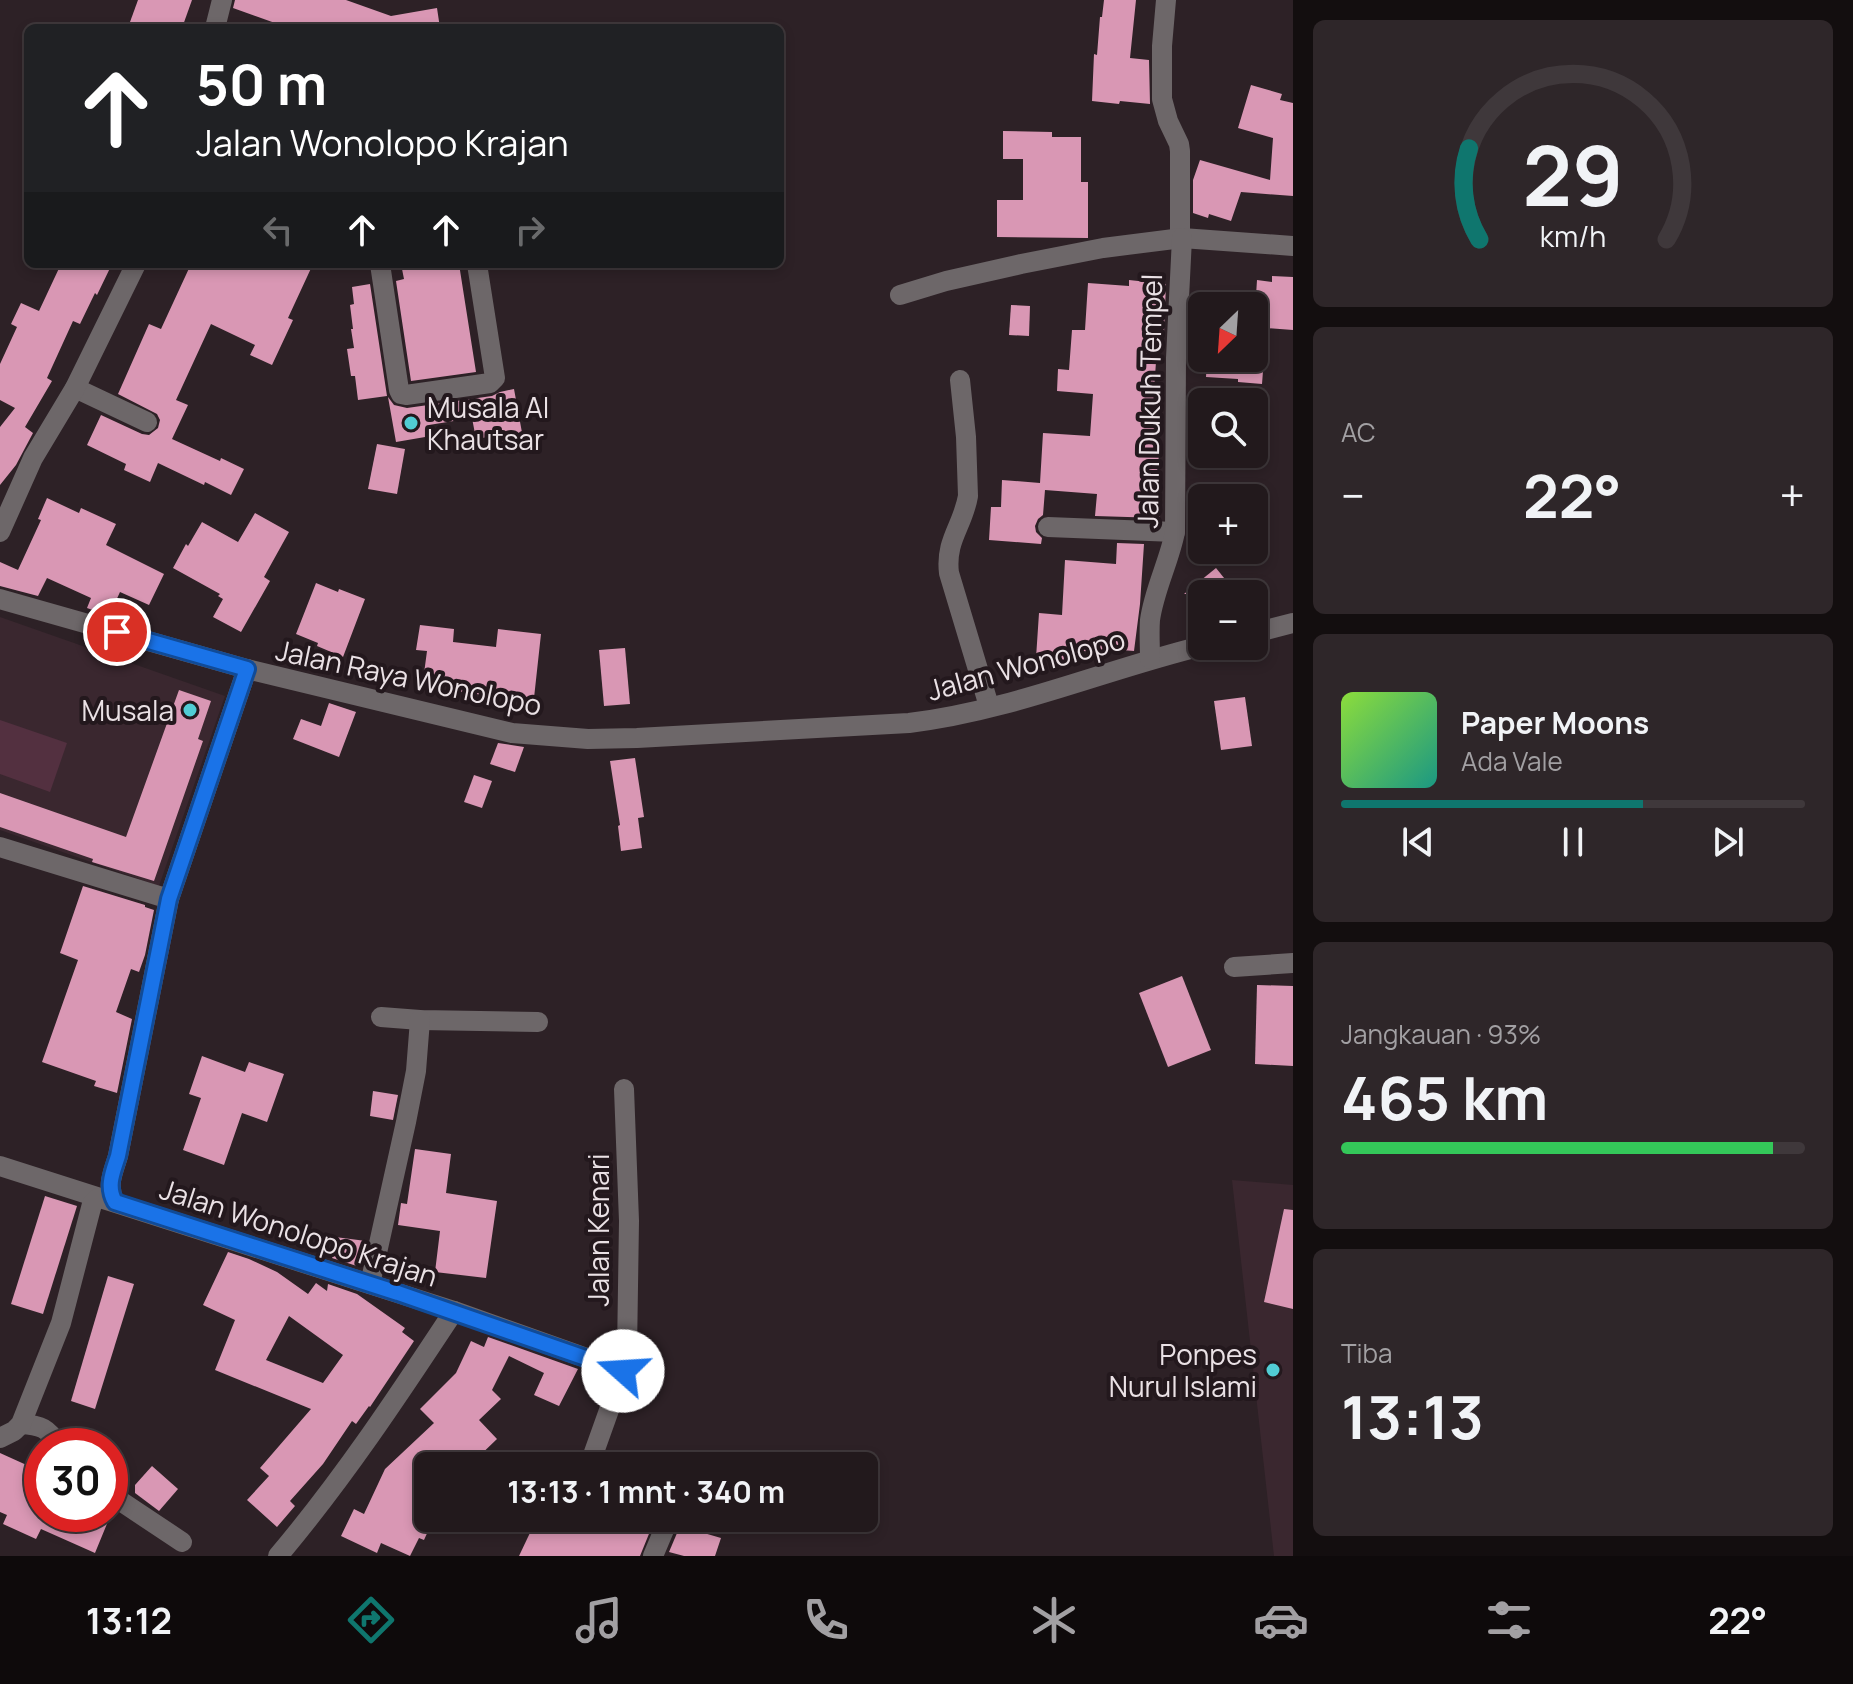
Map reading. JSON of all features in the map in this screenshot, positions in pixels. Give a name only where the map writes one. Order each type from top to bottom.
[{"type":"street","points":[[216,24],[222,0]]},
{"type":"street","name":"Jalan Dukuh Tempel","points":[[1150,659],[1150,621],[1175,532],[1180,151],[1162,99],[1166,0]]},
{"type":"street","name":"Jalan Dukuh Tempel","points":[[900,295],[1021,264],[1103,248],[1181,238],[1293,246]]},
{"type":"street","points":[[0,532],[33,458],[75,388],[134,268]]},
{"type":"street","points":[[381,268],[399,390],[406,395],[490,383],[495,378],[478,268]]},
{"type":"street","points":[[960,380],[968,496],[947,560],[989,706]]},
{"type":"street","points":[[75,388],[147,422]]},
{"type":"street","points":[[1048,527],[1175,532]]},
{"type":"street","name":"Jalan Raya Wonolopo","points":[[0,599],[247,669],[512,733],[625,739],[815,727]]},
{"type":"street","points":[[1268,629],[1293,623]]},
{"type":"street","name":"Jalan Wonolopo","points":[[815,727],[951,718],[1188,650]]},
{"type":"street","name":"Jalan Wonolopo Krajan","points":[[107,1200],[169,899],[247,669]]},
{"type":"street","points":[[0,847],[169,899]]},
{"type":"street","points":[[1234,967],[1293,963]]},
{"type":"street","points":[[381,1017],[538,1022]]},
{"type":"street","points":[[370,1284],[416,1071],[420,1020]]},
{"type":"street","name":"Jalan Kenari","points":[[594,1452],[627,1352],[629,1221],[624,1089]]},
{"type":"street","name":"Jalan Wonolopo Krajan","points":[[0,1166],[454,1311],[319,1508],[278,1556]]},
{"type":"street","points":[[0,1438],[21,1424],[61,1323],[92,1204],[107,1200]]},
{"type":"street","points":[[454,1311],[623,1371]]},
{"type":"street","points":[[21,1424],[42,1428]]},
{"type":"street","points":[[128,1506],[182,1542]]},
{"type":"street","points":[[653,1556],[663,1532]]},
{"type":"shaded area","points":[[0,617],[225,696],[159,886],[0,830]]},
{"type":"shaded area","points":[[0,720],[67,743],[50,792],[0,774]]},
{"type":"shaded area","name":"Ponpes Nurul Islami","points":[[1232,1180],[1293,1185],[1293,1556],[1274,1556]]},
{"type":"building","points":[[138,0],[192,0],[183,24],[130,22]]},
{"type":"building","points":[[235,0],[346,0],[391,16],[437,8],[439,24],[278,24],[233,8]]},
{"type":"building","points":[[1104,0],[1136,0],[1130,58],[1149,60],[1150,104],[1092,101],[1094,54],[1097,55]]},
{"type":"building","points":[[1251,85],[1282,94],[1280,100],[1293,103],[1293,196],[1241,192],[1231,221],[1193,213],[1193,180],[1200,160],[1270,180],[1273,138],[1238,128]]},
{"type":"building","points":[[1003,131],[1052,132],[1052,137],[1081,137],[1081,182],[1088,182],[1088,238],[997,237],[997,200],[1023,200],[1023,159],[1003,159]]},
{"type":"building","points":[[59,268],[110,268],[80,324],[73,321],[47,378],[52,381],[25,427],[33,433],[16,465],[0,485],[0,427],[15,408],[0,400],[0,364],[17,327],[11,324],[21,303],[39,311]]},
{"type":"building","points":[[189,268],[311,268],[288,318],[293,320],[272,365],[250,355],[255,345],[211,324],[176,400],[188,405],[172,439],[244,469],[231,495],[158,463],[150,482],[124,470],[126,464],[87,445],[101,415],[142,434],[149,435],[158,428],[160,420],[157,414],[118,394],[149,324],[161,329]]},
{"type":"building","points":[[402,268],[460,268],[476,372],[411,381],[396,281],[404,279]]},
{"type":"building","points":[[1272,276],[1293,277],[1293,330],[1268,328],[1268,292],[1256,292],[1257,280],[1272,282]]},
{"type":"building","points":[[1129,280],[1166,284],[1164,333],[1158,333],[1153,405],[1161,405],[1156,481],[1160,518],[1095,516],[1097,494],[1045,490],[1043,515],[1035,526],[1042,538],[1041,544],[989,540],[991,507],[1001,507],[1002,480],[1040,483],[1043,433],[1090,436],[1093,394],[1057,391],[1058,369],[1069,370],[1072,330],[1085,330],[1088,283],[1129,286]]},
{"type":"building","points":[[370,284],[387,396],[358,400],[347,349],[354,348],[350,305],[354,304],[352,287]]},
{"type":"building","points":[[1011,305],[1030,306],[1029,336],[1009,335]]},
{"type":"building","points":[[1206,372],[1263,372],[1262,384],[1206,377]]},
{"type":"building","points":[[514,389],[523,438],[501,442],[500,435],[476,439],[472,418],[429,425],[431,436],[396,442],[388,397],[394,405],[407,408],[492,396]]},
{"type":"building","points":[[377,444],[405,449],[397,494],[368,489]]},
{"type":"building","points":[[47,498],[79,513],[81,508],[116,524],[106,545],[164,574],[149,605],[120,592],[109,616],[87,608],[91,598],[47,578],[38,596],[0,586],[0,562],[18,570],[41,520],[38,519]]},
{"type":"building","points":[[255,513],[289,532],[264,577],[270,581],[241,632],[213,617],[223,599],[218,596],[220,594],[173,568],[202,522],[238,542]]},
{"type":"building","points":[[1117,543],[1144,544],[1134,651],[1082,651],[1082,661],[1036,658],[1039,613],[1062,615],[1065,560],[1116,564]]},
{"type":"building","points":[[1216,568],[1226,580],[1201,580]]},
{"type":"building","points":[[316,583],[365,599],[343,657],[296,634]]},
{"type":"building","points":[[420,625],[454,629],[453,642],[496,647],[498,629],[541,634],[534,698],[456,691],[457,685],[423,681],[427,651],[416,650]]},
{"type":"building","points":[[625,648],[630,704],[604,706],[599,650]]},
{"type":"building","points":[[179,690],[211,701],[198,739],[203,741],[154,881],[92,862],[93,859],[0,827],[0,793],[126,837]]},
{"type":"building","points":[[1245,697],[1252,746],[1221,750],[1214,701]]},
{"type":"building","points":[[329,703],[356,712],[339,757],[293,739],[301,719],[321,726]]},
{"type":"building","points":[[498,743],[524,747],[515,772],[490,764]]},
{"type":"building","points":[[635,758],[644,817],[638,818],[642,848],[621,851],[610,761]]},
{"type":"building","points":[[474,775],[492,781],[482,808],[464,802]]},
{"type":"building","points":[[83,886],[154,910],[139,972],[131,969],[116,1012],[132,1019],[117,1093],[94,1086],[96,1081],[42,1062],[78,960],[60,953]]},
{"type":"building","points":[[1182,976],[1211,1050],[1168,1067],[1139,993]]},
{"type":"building","points":[[1257,985],[1293,986],[1293,1066],[1255,1064]]},
{"type":"building","points":[[202,1056],[245,1072],[249,1062],[284,1074],[267,1122],[242,1113],[224,1165],[183,1150],[201,1098],[189,1094]]},
{"type":"building","points":[[373,1091],[398,1095],[393,1120],[370,1116]]},
{"type":"building","points":[[415,1149],[451,1154],[446,1193],[497,1201],[486,1278],[435,1272],[440,1231],[398,1225],[401,1203],[407,1204]]},
{"type":"building","points":[[45,1196],[77,1206],[43,1314],[11,1304]]},
{"type":"building","points":[[1284,1209],[1293,1210],[1293,1309],[1264,1302]]},
{"type":"building","points":[[335,1237],[366,1241],[360,1267],[332,1258]]},
{"type":"building","points":[[228,1252],[277,1272],[308,1294],[316,1283],[327,1291],[328,1284],[357,1294],[405,1328],[402,1332],[414,1341],[370,1407],[356,1424],[352,1421],[323,1464],[290,1501],[295,1506],[277,1527],[247,1500],[269,1476],[260,1468],[311,1409],[215,1370],[235,1320],[203,1305]],"holes":[[[289,1316],[343,1355],[323,1383],[266,1360]]]},
{"type":"building","points":[[108,1276],[134,1284],[95,1409],[71,1401]]},
{"type":"building","points":[[488,1337],[578,1369],[559,1406],[534,1395],[544,1373],[509,1356],[492,1390],[501,1399],[479,1420],[497,1439],[483,1452],[414,1452],[414,1532],[428,1532],[424,1540],[419,1538],[410,1556],[381,1543],[377,1553],[341,1536],[354,1509],[364,1514],[385,1469],[434,1423],[420,1409],[456,1373],[471,1341],[484,1347]]},
{"type":"building","points":[[0,1453],[24,1464],[24,1532],[40,1532],[36,1539],[3,1524],[7,1515],[0,1512]]},
{"type":"building","points":[[152,1466],[178,1489],[159,1511],[135,1493],[135,1485]]},
{"type":"building","points":[[48,1532],[104,1532],[95,1553]]},
{"type":"building","points":[[530,1532],[650,1532],[640,1556],[519,1556]]},
{"type":"building","points":[[677,1532],[700,1532],[721,1538],[715,1556],[684,1556],[669,1552]]},
{"type":"place","name":"Musala Al Khautsar","points":[[411,423]]},
{"type":"place","name":"Musala","points":[[190,710]]},
{"type":"place","name":"Ponpes Nurul Islami","points":[[1273,1370]]},
{"type":"route","points":[[117,632],[247,669],[169,899],[110,1183],[110,1193],[115,1202],[454,1311],[623,1371]]}]
